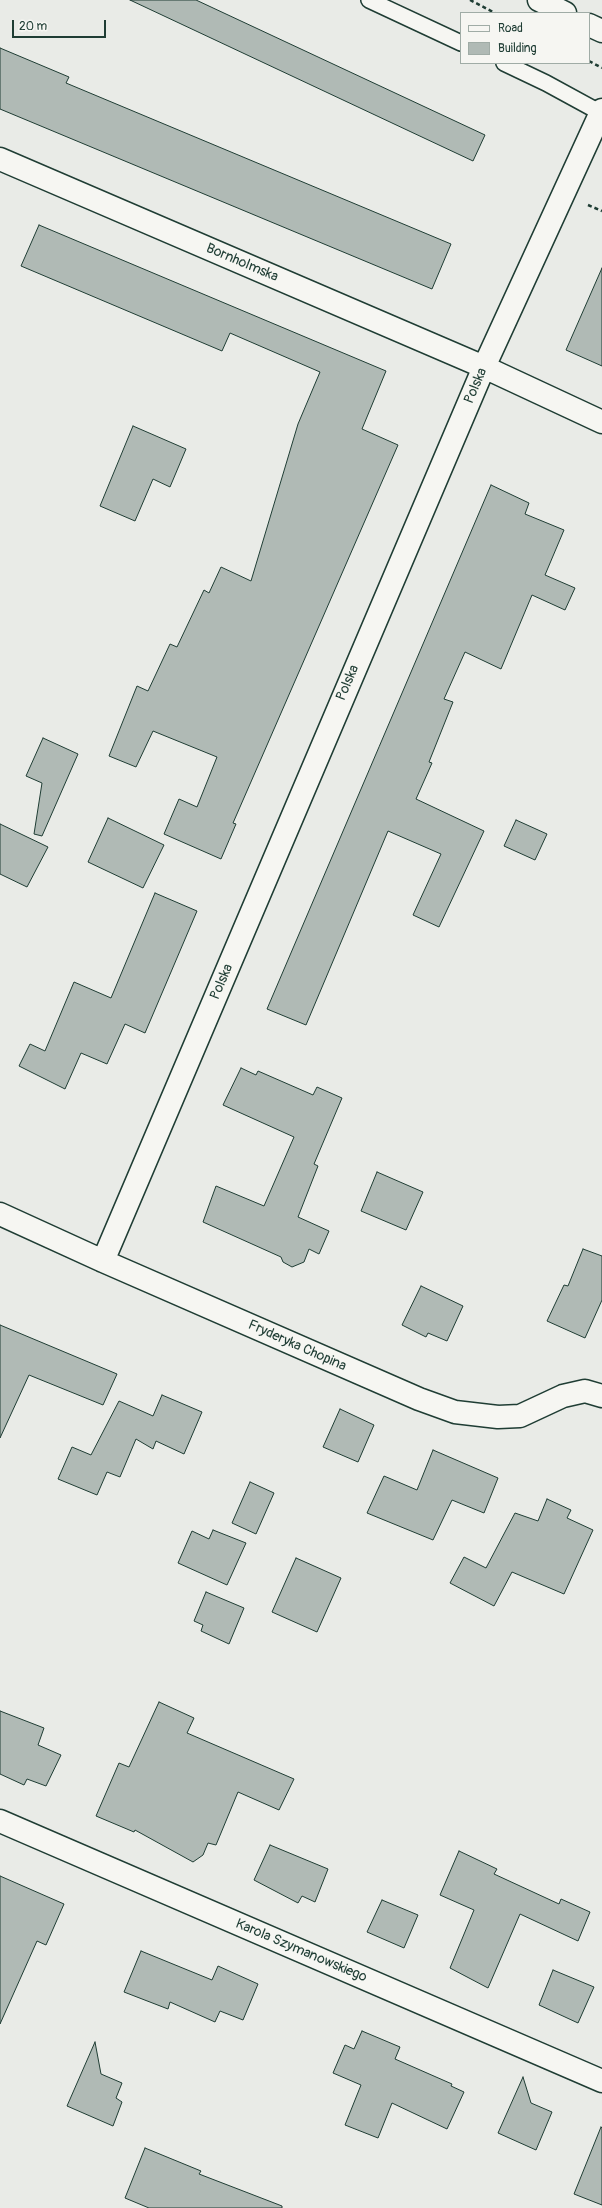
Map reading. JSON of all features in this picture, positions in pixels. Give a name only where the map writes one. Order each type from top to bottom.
[{"type":"street","points":[[539,0],[563,12]]},
{"type":"street","points":[[590,25],[602,31]]},
{"type":"street","name":"Polska","points":[[103,1261],[484,367],[601,111]]},
{"type":"street","name":"Bornholmska","points":[[0,160],[484,367],[602,422]]},
{"type":"street","name":"Fryderyka Chopina","points":[[0,1214],[103,1261],[419,1399],[455,1412],[498,1417],[520,1416],[563,1396],[586,1391],[602,1396]]},
{"type":"street","name":"Karola Szymanowskiego","points":[[0,1821],[602,2080]]},
{"type":"lane","points":[[369,0],[460,43]]},
{"type":"lane","points":[[506,64],[601,111]]},
{"type":"path","points":[[470,0],[493,12]]},
{"type":"path","points":[[590,62],[602,68]]},
{"type":"building","points":[[130,0],[196,0],[485,135],[473,161]]},
{"type":"building","points":[[0,48],[69,77],[66,83],[451,244],[432,289],[0,109]]},
{"type":"building","points":[[39,225],[386,371],[362,429],[398,445],[233,823],[236,824],[221,859],[164,834],[179,799],[197,807],[217,757],[153,731],[136,767],[109,756],[137,686],[148,691],[170,644],[177,647],[204,590],[209,593],[221,567],[251,581],[298,424],[320,372],[230,333],[222,351],[21,266]]},
{"type":"building","points":[[602,268],[602,366],[566,350]]},
{"type":"building","points":[[133,426],[186,449],[170,487],[153,479],[135,521],[100,506]]},
{"type":"building","points":[[491,485],[529,503],[525,514],[564,530],[545,575],[575,588],[565,610],[532,595],[501,669],[465,652],[444,699],[453,702],[429,762],[432,763],[416,799],[484,831],[439,927],[413,915],[441,854],[388,831],[306,1025],[267,1009]]},
{"type":"building","points":[[43,738],[78,754],[42,836],[34,834],[42,783],[26,776]]},
{"type":"building","points":[[108,818],[164,845],[143,888],[88,862]]},
{"type":"building","points":[[516,820],[547,834],[535,860],[504,846]]},
{"type":"building","points":[[0,824],[48,847],[27,887],[0,874]]},
{"type":"building","points":[[155,893],[197,911],[145,1033],[125,1024],[107,1064],[81,1053],[65,1089],[19,1066],[30,1044],[45,1051],[74,982],[111,998]]},
{"type":"building","points":[[241,1068],[256,1075],[258,1071],[313,1095],[317,1087],[342,1098],[314,1164],[318,1166],[298,1217],[329,1231],[319,1254],[309,1249],[304,1262],[292,1267],[283,1262],[281,1257],[203,1222],[216,1186],[264,1206],[294,1137],[223,1105]]},
{"type":"building","points":[[377,1172],[423,1192],[406,1230],[361,1211]]},
{"type":"building","points":[[583,1249],[602,1256],[602,1300],[585,1338],[547,1321],[564,1285],[568,1286]]},
{"type":"building","points":[[421,1286],[463,1306],[447,1341],[428,1333],[426,1337],[402,1325]]},
{"type":"building","points":[[0,1325],[117,1374],[103,1405],[29,1375],[0,1438]]},
{"type":"building","points":[[162,1395],[202,1412],[184,1454],[156,1441],[153,1449],[136,1439],[120,1477],[107,1472],[97,1495],[58,1479],[72,1447],[91,1455],[119,1401],[153,1416]]},
{"type":"building","points":[[340,1409],[374,1425],[358,1462],[323,1447]]},
{"type":"building","points":[[433,1450],[498,1478],[484,1513],[452,1500],[433,1540],[367,1513],[384,1476],[417,1490]]},
{"type":"building","points":[[250,1482],[274,1493],[256,1534],[232,1523]]},
{"type":"building","points":[[547,1499],[571,1510],[567,1518],[593,1530],[564,1594],[512,1572],[494,1606],[450,1583],[464,1557],[486,1568],[515,1513],[538,1521]]},
{"type":"building","points":[[213,1530],[246,1543],[227,1585],[178,1563],[192,1531],[209,1539]]},
{"type":"building","points":[[296,1558],[341,1578],[317,1632],[272,1612]]},
{"type":"building","points":[[206,1592],[244,1608],[229,1644],[201,1631],[203,1625],[194,1621]]},
{"type":"building","points":[[159,1702],[194,1718],[187,1733],[294,1779],[279,1810],[238,1792],[216,1845],[208,1843],[203,1855],[193,1862],[135,1830],[134,1832],[96,1816],[119,1763],[129,1767]]},
{"type":"building","points":[[0,1711],[44,1728],[38,1745],[61,1755],[46,1786],[27,1779],[24,1785],[0,1774]]},
{"type":"building","points":[[270,1845],[328,1869],[315,1902],[302,1896],[298,1903],[254,1880]]},
{"type":"building","points":[[459,1851],[497,1869],[494,1874],[559,1904],[561,1899],[590,1912],[578,1941],[520,1914],[488,1988],[450,1968],[474,1910],[440,1895]]},
{"type":"building","points":[[0,1876],[64,1904],[46,1945],[37,1941],[0,2024]]},
{"type":"building","points":[[382,1900],[418,1915],[404,1948],[367,1932]]},
{"type":"building","points":[[141,1951],[212,1980],[218,1966],[258,1984],[243,2020],[220,2011],[215,2022],[170,2002],[168,2009],[124,1992]]},
{"type":"building","points":[[553,1970],[594,1987],[578,2023],[539,2005]]},
{"type":"building","points":[[362,2031],[400,2047],[395,2059],[452,2084],[451,2086],[464,2092],[447,2129],[392,2103],[378,2138],[345,2125],[361,2085],[333,2073],[345,2045],[354,2049]]},
{"type":"building","points":[[95,2042],[101,2074],[122,2083],[116,2098],[122,2102],[113,2126],[67,2106]]},
{"type":"building","points":[[523,2077],[531,2103],[552,2112],[536,2150],[498,2133]]},
{"type":"building","points":[[601,2127],[602,2128],[602,2205],[574,2194]]},
{"type":"building","points":[[145,2148],[201,2171],[199,2174],[282,2206],[282,2208],[149,2208],[125,2198]]}]
